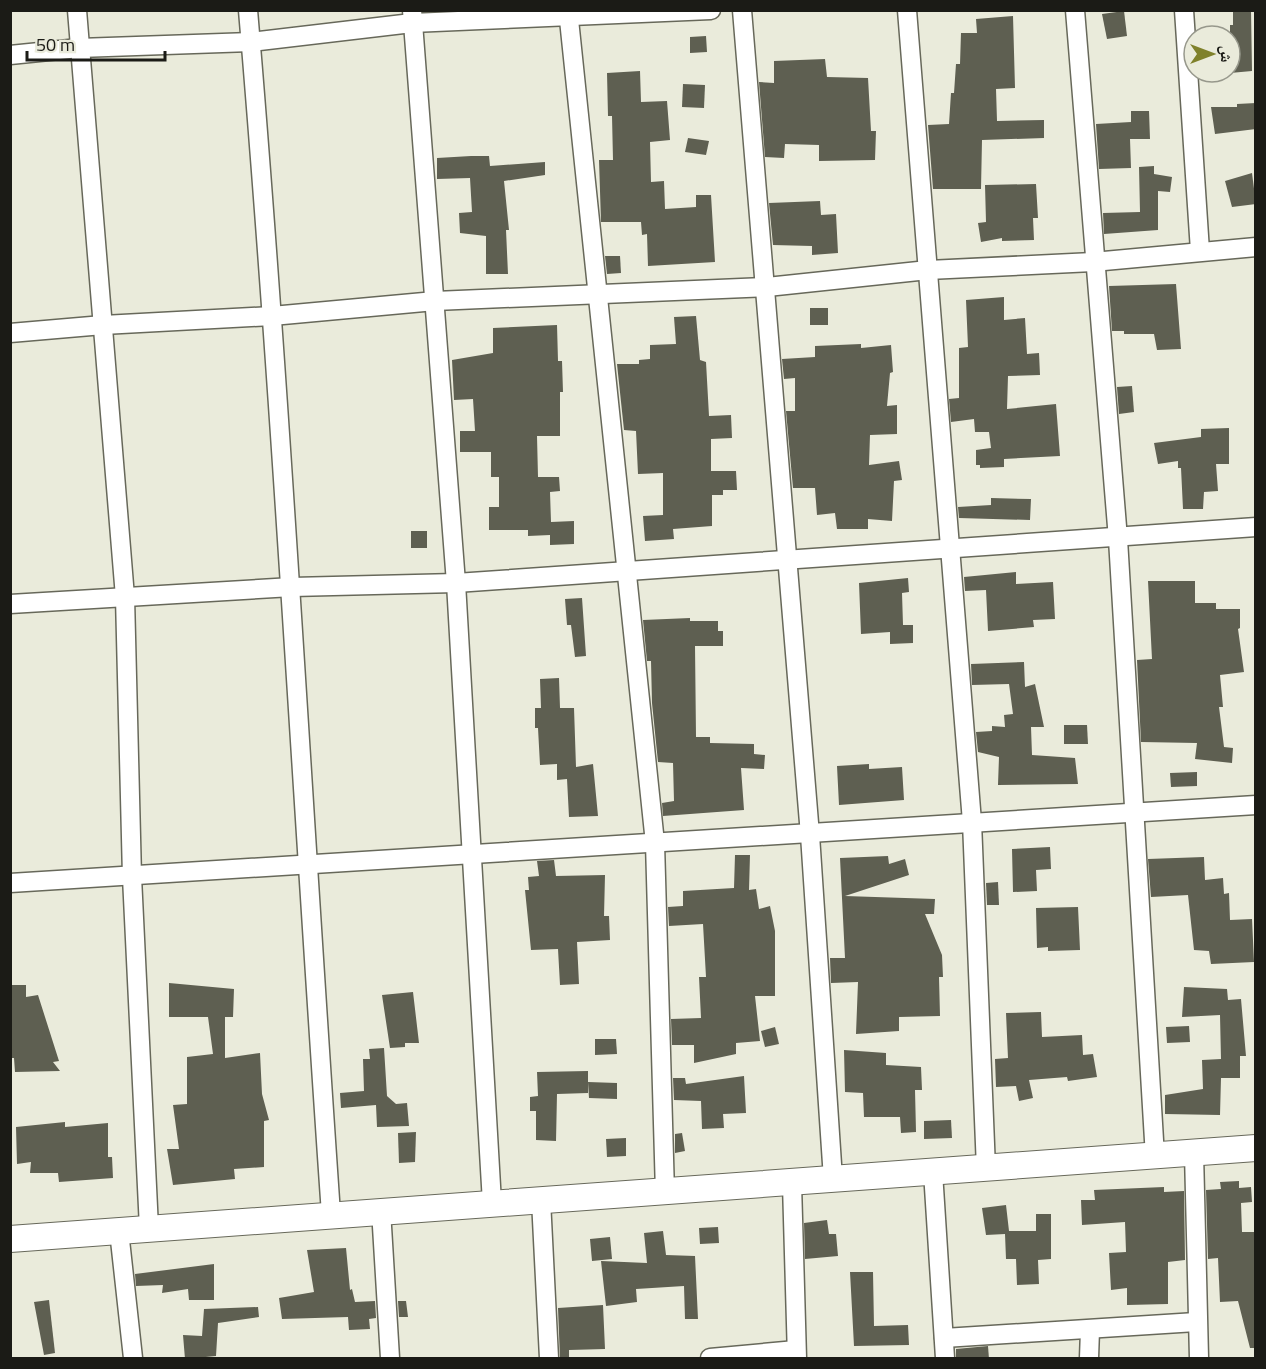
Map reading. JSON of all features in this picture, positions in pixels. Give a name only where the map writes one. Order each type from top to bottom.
[{"type":"main road","points":[[10,1239],[200,1226],[381,1210],[792,1184],[832,1179],[1256,1148]]},
{"type":"street","points":[[77,10],[125,597],[132,877],[149,1228]]},
{"type":"street","points":[[248,10],[292,586],[307,866],[331,1214]]},
{"type":"street","points":[[10,55],[79,48],[251,42],[412,17],[711,10]]},
{"type":"street","points":[[742,10],[767,287],[810,835],[832,1179]]},
{"type":"street","points":[[908,10],[972,822],[986,1169]]},
{"type":"street","points":[[1075,10],[1093,262],[1118,539],[1155,1157]]},
{"type":"street","points":[[1184,10],[1200,250]]},
{"type":"street","points":[[568,14],[655,843],[665,1192]]},
{"type":"street","points":[[412,17],[456,583],[492,1203]]},
{"type":"street","points":[[10,333],[103,325],[272,316],[435,300],[767,287],[928,270],[1093,262],[1200,250],[1256,247]]},
{"type":"street","points":[[10,604],[292,586],[456,583],[788,558],[952,550],[1256,528]]},
{"type":"street","points":[[10,883],[810,835],[1134,811],[1256,805]]},
{"type":"street","points":[[1194,1153],[1196,1322],[1199,1359]]},
{"type":"street","points":[[933,1172],[945,1359]]},
{"type":"street","points":[[710,1359],[796,1354],[792,1184]]},
{"type":"street","points":[[541,1200],[549,1359]]},
{"type":"street","points":[[381,1210],[390,1359]]},
{"type":"street","points":[[119,1231],[133,1359]]},
{"type":"street","points":[[944,1338],[1196,1322]]},
{"type":"street","points":[[1089,1359],[1090,1330]]},
{"type":"building","points":[[1233,10],[1251,10],[1252,71],[1242,72],[1242,24],[1233,24]]},
{"type":"building","points":[[1124,11],[1127,36],[1107,39],[1102,14]]},
{"type":"building","points":[[1013,16],[1015,88],[996,89],[997,121],[1044,120],[1044,138],[982,140],[981,189],[933,189],[928,125],[949,124],[956,64],[960,64],[961,33],[977,33],[976,19]]},
{"type":"building","points":[[706,36],[707,52],[690,53],[690,37]]},
{"type":"building","points":[[825,59],[827,77],[868,78],[871,131],[876,131],[875,160],[819,161],[819,145],[785,144],[784,158],[765,157],[759,82],[774,83],[774,61]]},
{"type":"building","points":[[640,71],[641,102],[667,101],[670,140],[650,142],[651,182],[664,181],[665,209],[696,207],[696,195],[711,195],[715,262],[648,266],[647,234],[642,235],[641,222],[601,222],[599,160],[613,160],[612,116],[608,116],[607,73]]},
{"type":"building","points":[[683,84],[705,85],[704,108],[682,107]]},
{"type":"building","points":[[1256,103],[1256,129],[1215,134],[1211,107],[1237,107],[1237,104]]},
{"type":"building","points":[[1131,111],[1149,111],[1150,139],[1130,139],[1131,168],[1099,169],[1096,124],[1131,122]]},
{"type":"building","points":[[688,138],[709,141],[706,155],[685,152]]},
{"type":"building","points":[[489,156],[490,166],[545,162],[545,175],[504,181],[509,230],[506,230],[508,274],[486,274],[486,236],[460,233],[459,213],[472,212],[470,178],[437,179],[437,158]]},
{"type":"building","points":[[1154,166],[1154,174],[1172,177],[1170,192],[1158,191],[1158,230],[1104,234],[1103,213],[1140,212],[1139,167]]},
{"type":"building","points":[[1252,173],[1256,204],[1232,207],[1225,181]]},
{"type":"building","points":[[1036,184],[1038,218],[1033,218],[1034,240],[1002,241],[1002,238],[981,242],[978,223],[986,222],[985,185]]},
{"type":"building","points":[[820,201],[821,215],[836,214],[838,253],[812,255],[812,246],[773,245],[769,203]]},
{"type":"building","points":[[605,256],[620,256],[621,273],[607,274]]},
{"type":"building","points":[[1176,284],[1181,349],[1157,350],[1154,334],[1124,334],[1124,331],[1112,331],[1109,286]]},
{"type":"building","points":[[1004,297],[1004,320],[1025,318],[1027,354],[1039,353],[1040,375],[1008,376],[1007,409],[1056,404],[1060,456],[1004,459],[1004,467],[980,468],[980,465],[976,465],[976,450],[991,448],[989,432],[975,432],[974,419],[951,422],[949,399],[959,398],[959,348],[968,347],[966,300]]},
{"type":"building","points":[[810,308],[828,308],[828,325],[810,325]]},
{"type":"building","points":[[696,316],[700,360],[706,362],[709,416],[731,415],[732,438],[711,439],[711,471],[736,471],[737,490],[723,490],[723,495],[712,495],[712,526],[673,529],[674,539],[645,541],[643,516],[663,515],[663,473],[638,474],[636,431],[624,430],[617,364],[639,364],[639,360],[650,359],[650,345],[676,344],[674,317]]},
{"type":"building","points":[[557,325],[558,361],[562,361],[563,392],[560,392],[560,436],[537,436],[538,477],[559,477],[560,491],[550,492],[551,522],[574,521],[574,544],[550,545],[550,535],[528,536],[528,530],[489,530],[489,507],[499,507],[499,477],[491,477],[491,452],[460,452],[460,431],[475,431],[473,399],[454,400],[452,360],[493,353],[493,328]]},
{"type":"building","points":[[861,344],[861,348],[891,345],[893,372],[890,373],[887,406],[897,405],[897,434],[870,435],[869,465],[899,461],[902,480],[894,481],[892,521],[868,519],[868,529],[837,529],[835,513],[817,515],[815,488],[793,488],[786,411],[795,411],[795,378],[784,379],[782,359],[815,357],[815,346]]},
{"type":"building","points":[[1132,386],[1134,412],[1119,414],[1117,387]]},
{"type":"building","points":[[1229,428],[1229,464],[1216,464],[1218,491],[1204,492],[1203,509],[1183,509],[1181,468],[1178,468],[1178,461],[1158,464],[1154,443],[1201,437],[1201,429]]},
{"type":"building","points":[[991,498],[1031,499],[1030,520],[959,518],[958,507],[991,505]]},
{"type":"building","points":[[411,531],[427,531],[427,548],[411,548]]},
{"type":"building","points":[[1016,572],[1016,584],[1053,582],[1055,619],[1033,620],[1034,627],[988,631],[986,590],[965,591],[964,577]]},
{"type":"building","points":[[908,578],[909,592],[902,593],[903,625],[913,625],[913,643],[890,644],[890,632],[861,634],[859,583]]},
{"type":"building","points":[[1148,581],[1195,581],[1195,603],[1216,603],[1216,609],[1240,609],[1240,628],[1238,629],[1244,672],[1220,675],[1223,707],[1219,707],[1224,747],[1233,748],[1232,763],[1195,759],[1197,743],[1141,742],[1137,660],[1152,659]]},
{"type":"building","points":[[582,598],[586,656],[575,657],[571,625],[567,625],[565,599]]},
{"type":"building","points":[[690,618],[690,621],[718,621],[718,631],[723,631],[723,646],[695,646],[696,737],[710,737],[710,743],[754,744],[754,754],[765,755],[764,769],[741,768],[744,810],[663,816],[662,803],[674,801],[673,763],[658,762],[652,703],[651,661],[647,661],[643,620]]},
{"type":"building","points":[[1024,662],[1025,687],[1035,684],[1044,727],[1031,727],[1032,755],[1075,758],[1078,784],[998,785],[999,757],[978,752],[976,732],[992,731],[992,726],[1005,727],[1004,715],[1013,714],[1009,684],[972,685],[971,664]]},
{"type":"building","points":[[559,678],[560,708],[574,708],[576,767],[593,764],[598,816],[569,817],[567,779],[557,780],[557,764],[540,765],[535,708],[541,708],[540,679]]},
{"type":"building","points":[[1064,725],[1087,725],[1088,744],[1064,744]]},
{"type":"building","points":[[869,764],[869,769],[902,767],[904,800],[839,805],[837,766]]},
{"type":"building","points":[[1197,772],[1197,786],[1171,787],[1170,773]]},
{"type":"building","points":[[1050,847],[1051,869],[1036,870],[1037,891],[1013,892],[1012,849]]},
{"type":"building","points":[[735,855],[750,855],[749,890],[756,889],[759,909],[770,906],[775,931],[775,996],[755,996],[760,1041],[736,1043],[736,1054],[694,1063],[694,1045],[672,1045],[671,1019],[701,1018],[699,977],[706,977],[703,924],[669,926],[668,907],[683,906],[683,891],[734,888]]},
{"type":"building","points":[[888,856],[889,864],[905,859],[909,875],[845,896],[935,899],[934,914],[925,914],[942,955],[943,977],[939,977],[940,1016],[899,1017],[899,1031],[856,1034],[858,982],[831,983],[830,958],[845,958],[840,858]]},
{"type":"building","points":[[1204,857],[1205,880],[1223,878],[1224,894],[1229,893],[1230,920],[1252,919],[1254,962],[1211,964],[1209,951],[1194,950],[1188,895],[1151,897],[1148,859]]},
{"type":"building","points":[[554,860],[556,876],[605,875],[604,916],[609,916],[610,940],[577,942],[579,984],[560,985],[558,949],[531,950],[525,890],[529,890],[528,877],[539,876],[537,861]]},
{"type":"building","points":[[998,882],[999,905],[987,905],[986,883]]},
{"type":"building","points":[[1078,907],[1080,950],[1048,951],[1048,947],[1037,948],[1036,908]]},
{"type":"building","points":[[169,983],[234,989],[233,1017],[225,1017],[225,1058],[260,1053],[262,1094],[269,1120],[264,1121],[264,1167],[234,1169],[235,1179],[173,1185],[167,1149],[179,1149],[173,1105],[187,1104],[187,1057],[213,1054],[208,1017],[169,1017]]},
{"type":"building","points":[[11,985],[26,985],[26,997],[38,995],[59,1061],[53,1062],[60,1071],[15,1072],[14,1058],[10,1058]]},
{"type":"building","points":[[1184,987],[1227,989],[1228,1000],[1241,999],[1246,1056],[1240,1056],[1240,1078],[1221,1078],[1220,1115],[1165,1114],[1165,1095],[1203,1089],[1202,1060],[1221,1059],[1220,1015],[1182,1017]]},
{"type":"building","points":[[413,992],[419,1043],[405,1043],[405,1047],[390,1048],[382,995]]},
{"type":"building","points":[[1041,1012],[1042,1037],[1082,1035],[1083,1055],[1093,1054],[1097,1077],[1068,1081],[1067,1077],[1029,1080],[1033,1098],[1019,1101],[1016,1086],[996,1087],[995,1059],[1008,1058],[1006,1013]]},
{"type":"building","points":[[1189,1026],[1190,1042],[1167,1043],[1166,1027]]},
{"type":"building","points":[[775,1027],[779,1044],[765,1047],[761,1031]]},
{"type":"building","points":[[595,1039],[616,1039],[617,1054],[595,1055]]},
{"type":"building","points":[[384,1048],[387,1096],[396,1104],[407,1103],[409,1126],[377,1127],[376,1105],[341,1108],[340,1093],[364,1091],[363,1059],[370,1059],[369,1049]]},
{"type":"building","points":[[844,1050],[886,1053],[886,1065],[921,1067],[922,1090],[915,1090],[916,1132],[901,1133],[900,1117],[864,1117],[863,1093],[845,1092]]},
{"type":"building","points":[[588,1071],[588,1093],[557,1094],[556,1141],[536,1140],[536,1111],[530,1111],[530,1097],[538,1096],[537,1072]]},
{"type":"building","points":[[744,1076],[746,1113],[723,1114],[724,1128],[702,1129],[701,1101],[674,1100],[673,1078],[685,1078],[686,1084]]},
{"type":"building","points":[[588,1082],[617,1083],[617,1099],[589,1098]]},
{"type":"building","points":[[951,1120],[952,1138],[924,1139],[924,1121]]},
{"type":"building","points":[[65,1122],[65,1127],[108,1123],[108,1157],[112,1157],[113,1178],[59,1182],[58,1173],[30,1173],[31,1162],[17,1164],[16,1127]]},
{"type":"building","points":[[416,1132],[415,1162],[399,1163],[398,1133]]},
{"type":"building","points":[[682,1133],[685,1151],[675,1153],[675,1134]]},
{"type":"building","points":[[626,1138],[626,1156],[607,1157],[606,1139]]},
{"type":"building","points":[[1239,1181],[1239,1188],[1251,1187],[1252,1202],[1241,1203],[1242,1232],[1254,1232],[1256,1348],[1250,1348],[1238,1301],[1220,1302],[1218,1258],[1208,1259],[1206,1190],[1221,1189],[1220,1182]]},
{"type":"building","points":[[1164,1187],[1164,1192],[1184,1191],[1185,1260],[1168,1262],[1168,1304],[1127,1305],[1127,1288],[1111,1290],[1109,1253],[1126,1252],[1125,1222],[1082,1225],[1081,1200],[1095,1200],[1094,1190]]},
{"type":"building","points":[[1006,1205],[1009,1231],[1036,1231],[1036,1214],[1051,1214],[1051,1259],[1038,1260],[1039,1284],[1017,1285],[1016,1259],[1006,1259],[1005,1234],[986,1235],[982,1208]]},
{"type":"building","points":[[827,1220],[829,1234],[836,1234],[838,1256],[805,1259],[804,1223]]},
{"type":"building","points":[[718,1227],[719,1243],[700,1244],[699,1228]]},
{"type":"building","points":[[663,1231],[666,1255],[695,1256],[698,1319],[685,1319],[684,1286],[636,1289],[637,1302],[606,1306],[601,1261],[647,1263],[644,1233]]},
{"type":"building","points":[[610,1237],[612,1259],[592,1261],[590,1239]]},
{"type":"building","points":[[346,1248],[350,1290],[352,1289],[355,1302],[375,1301],[376,1318],[369,1319],[370,1329],[349,1330],[348,1317],[282,1319],[279,1298],[314,1292],[307,1250]]},
{"type":"building","points":[[214,1264],[214,1300],[189,1300],[188,1289],[162,1293],[163,1285],[136,1286],[135,1274]]},
{"type":"building","points":[[850,1272],[873,1272],[874,1326],[908,1325],[909,1345],[854,1346]]},
{"type":"building","points":[[49,1300],[55,1353],[44,1355],[34,1302]]},
{"type":"building","points":[[398,1301],[406,1301],[408,1317],[399,1317]]},
{"type":"building","points":[[603,1305],[605,1349],[569,1350],[569,1359],[560,1359],[558,1308]]},
{"type":"building","points":[[258,1307],[259,1317],[218,1323],[216,1356],[185,1359],[183,1335],[202,1336],[204,1309]]},
{"type":"building","points":[[988,1346],[989,1359],[956,1359],[956,1349]]}]
